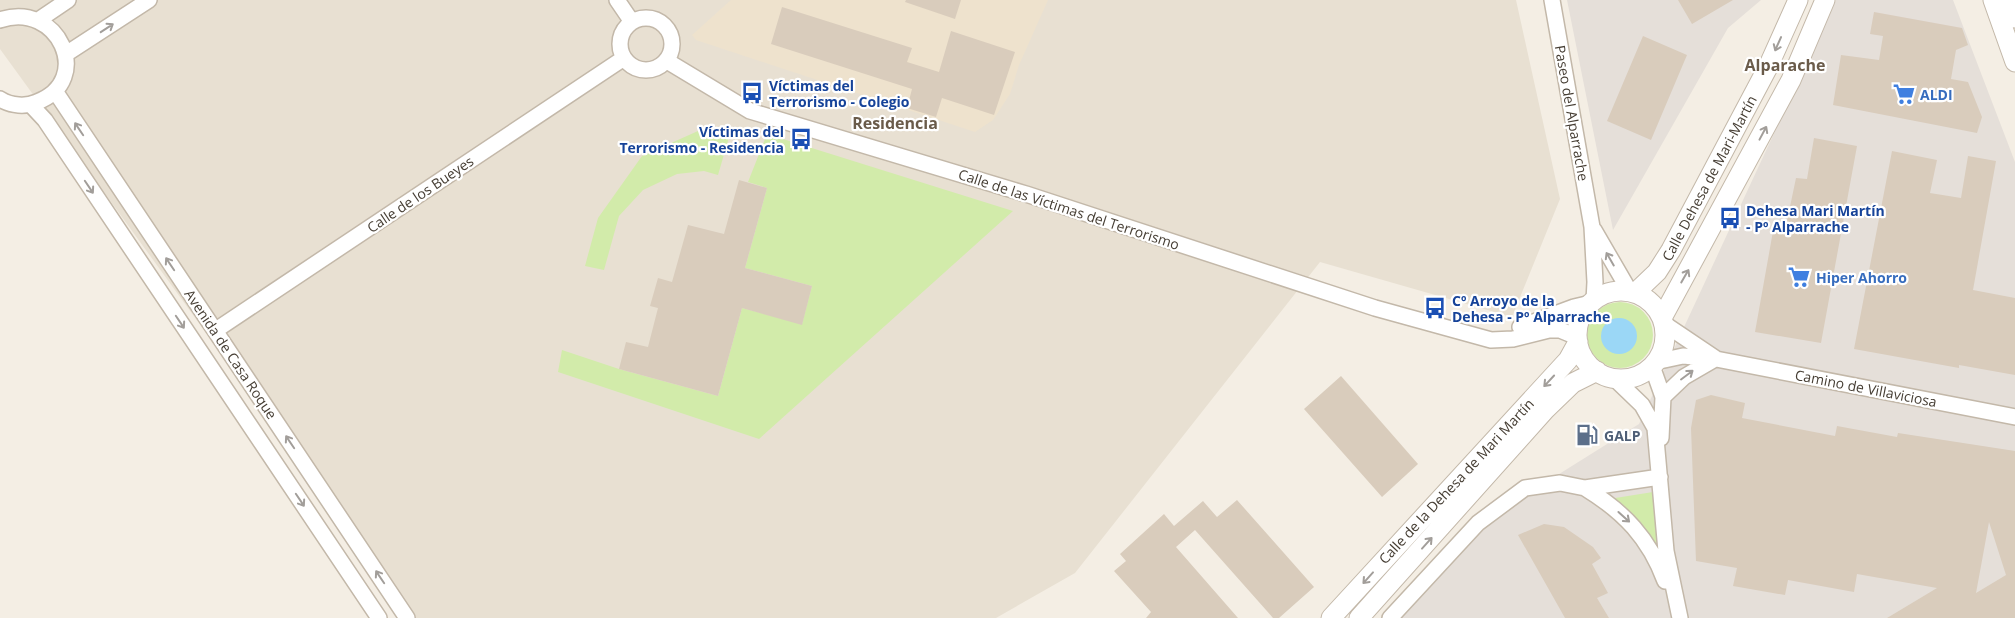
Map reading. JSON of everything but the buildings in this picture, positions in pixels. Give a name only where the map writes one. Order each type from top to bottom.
[{"type":"street","points":[[40,18],[68,0]]},
{"type":"street","points":[[66,54],[150,0]]},
{"type":"street","points":[[618,0],[632,22]]},
{"type":"street","name":"Paseo del Alparrache","points":[[1552,0],[1592,227],[1595,282],[1592,302]]},
{"type":"street","name":"Calle Dehesa de Mari-Martín","points":[[1632,292],[1657,272],[1667,258],[1768,67],[1798,0]]},
{"type":"street","points":[[1663,321],[1791,80],[1825,0]]},
{"type":"street","points":[[1993,0],[2015,62]]},
{"type":"street","points":[[2009,0],[2015,18]]},
{"type":"street","points":[[0,6],[7,18],[27,15],[40,18],[53,27],[62,39],[66,54],[64,74],[55,91],[44,100],[31,104],[17,105],[0,99]]},
{"type":"street","points":[[642,18],[653,18],[662,23],[669,31],[672,51],[667,61],[660,67],[650,71],[640,70],[631,66],[624,58],[620,48],[620,38],[632,22],[642,18]]},
{"type":"street","name":"Calle de los Bueyes","points":[[216,330],[624,58]]},
{"type":"street","name":"Calle de las Víctimas del Terrorismo","points":[[667,61],[750,111],[1026,194],[1375,308],[1480,335],[1491,340],[1502,340],[1550,330],[1560,330],[1578,340]]},
{"type":"street","name":"Avenida de Casa Roque","points":[[55,91],[407,618]]},
{"type":"street","name":"Avenida de Casa Roque","points":[[31,104],[45,120],[379,618]]},
{"type":"street","name":"Paseo del Alparrache","points":[[1592,227],[1632,292]]},
{"type":"street","points":[[1606,375],[1628,378],[1641,374],[1654,364],[1664,344],[1663,321],[1655,307],[1646,299],[1632,292],[1617,291],[1605,294],[1592,302],[1578,324],[1578,340],[1588,364],[1606,375],[1642,405],[1655,428],[1666,551],[1680,618]]},
{"type":"street","name":"Calle de las Víctimas del Terrorismo","points":[[1480,335],[1512,330],[1592,302]]},
{"type":"street","name":"Camino de Villaviciosa","points":[[1663,321],[1716,359]]},
{"type":"street","name":"Calle de la Dehesa de Mari Martín","points":[[1331,618],[1568,360],[1578,340]]},
{"type":"street","name":"Camino de Villaviciosa","points":[[1654,364],[1684,356],[1716,359],[2015,417]]},
{"type":"street","points":[[1662,397],[1689,373],[1716,359]]},
{"type":"street","points":[[1654,364],[1662,397],[1660,477]]},
{"type":"street","name":"Calle de la Dehesa de Mari Martín","points":[[1359,618],[1545,410],[1572,383],[1606,375]]},
{"type":"street","points":[[1390,618],[1401,612],[1478,522],[1525,488],[1560,483],[1585,488],[1660,477]]},
{"type":"street","points":[[1585,488],[1600,497],[1637,529],[1661,571],[1680,618]]},
{"type":"shaded area","points":[[0,0],[1516,0],[1560,199],[1512,317],[1320,262],[1075,573],[996,618],[413,618],[0,49]]},
{"type":"shaded area","points":[[731,0],[1048,0],[1019,65],[1010,94],[993,120],[975,132],[696,40],[692,35]]},
{"type":"shaded area","points":[[1567,0],[1761,0],[1728,28],[1613,230]]},
{"type":"shaded area","points":[[1836,0],[1953,0],[2015,162],[2015,618],[1401,618],[1492,516],[1639,424]]},
{"type":"green space","points":[[698,131],[730,134],[718,175],[704,171],[677,174],[643,190],[619,216],[604,270],[585,266],[598,218],[642,156]]},
{"type":"green space","points":[[767,134],[1013,211],[759,439],[558,372],[562,350],[619,369],[718,396],[742,308],[802,324],[812,286],[745,268],[767,188],[748,182]]},
{"type":"green space","points":[[1620,302],[1633,304],[1648,317],[1651,322],[1653,335],[1651,348],[1638,363],[1633,366],[1620,368],[1607,366],[1592,353],[1589,348],[1587,335],[1589,322],[1602,307],[1607,304]]},
{"type":"green space","points":[[1653,492],[1657,547],[1609,499]]},
{"type":"water","points":[[1619,318],[1626,319],[1632,323],[1636,329],[1636,343],[1632,349],[1626,353],[1619,354],[1612,353],[1606,349],[1602,343],[1601,336],[1602,329],[1606,323],[1612,319]]},
{"type":"place","name":"Víctimas del Terrorismo - Colegio","points":[[752,93]]},
{"type":"place","name":"ALDI","points":[[1904,94]]},
{"type":"place","name":"Víctimas del Terrorismo - Residencia","points":[[801,139]]},
{"type":"place","name":"Dehesa Mari Martín - Pº Alparrache","points":[[1730,218]]},
{"type":"place","name":"Hiper Ahorro","points":[[1799,277]]},
{"type":"place","name":"Cº Arroyo de la Dehesa - Pº Alparrache","points":[[1435,308]]},
{"type":"place","name":"GALP","points":[[1587,435]]},
{"type":"district","name":"Alparache","points":[[1785,65]]},
{"type":"district","name":"Residencia","points":[[895,123]]}]
